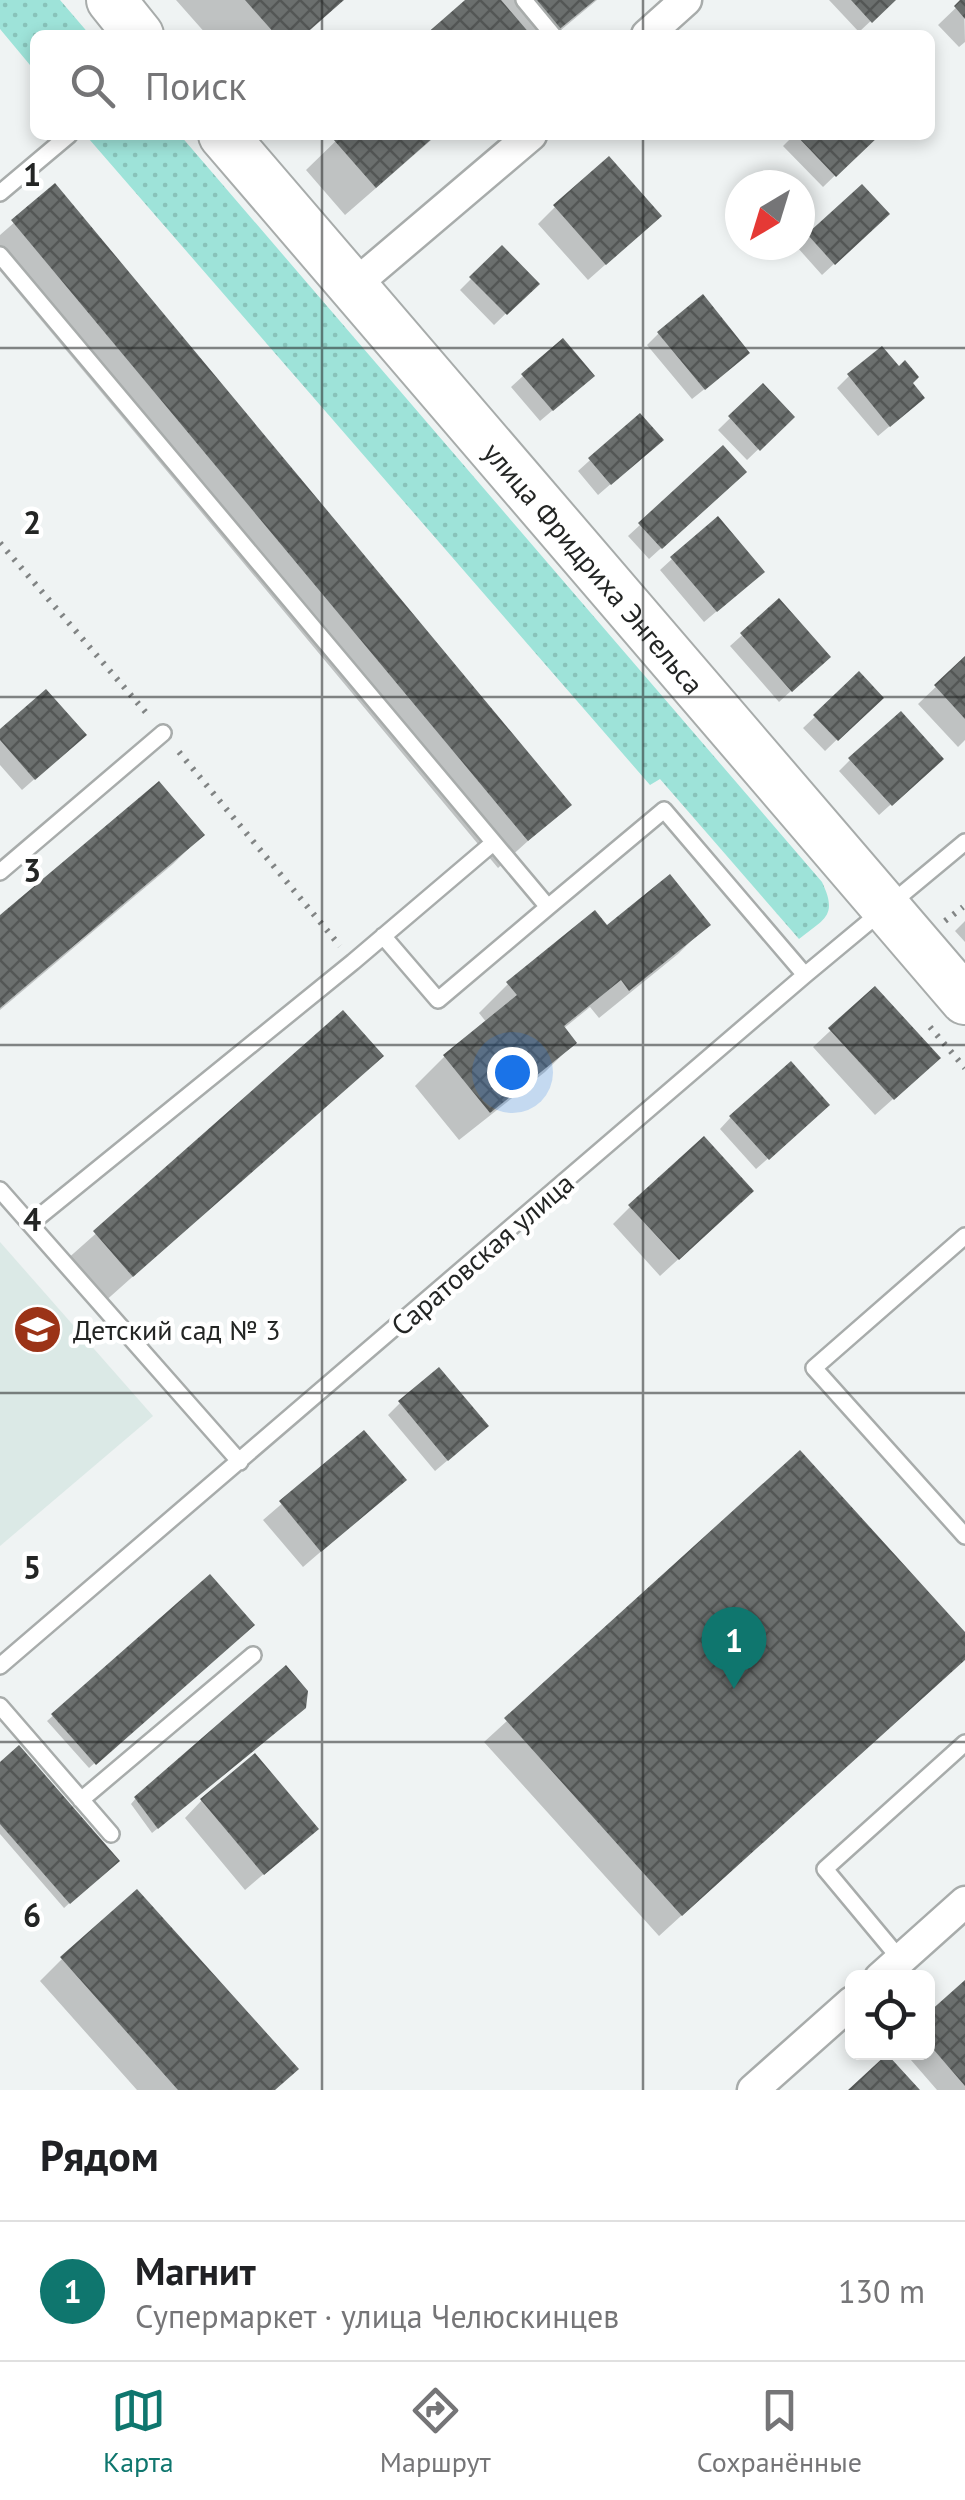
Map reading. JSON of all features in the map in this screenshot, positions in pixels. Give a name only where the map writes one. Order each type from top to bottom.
[{"type":"main road","points":[[111,0],[135,30]]},
{"type":"main road","name":"улица Фридриха Энгельса","points":[[227,140],[965,1000]]},
{"type":"street","points":[[653,30],[686,0]]},
{"type":"street","points":[[352,287],[525,140]]},
{"type":"street","points":[[890,1968],[965,1902]]},
{"type":"street","points":[[753,2090],[845,2008]]},
{"type":"lane","points":[[524,0],[550,30]]},
{"type":"lane","points":[[0,193],[63,140]]},
{"type":"lane","points":[[0,254],[548,908]]},
{"type":"lane","points":[[0,872],[163,733]]},
{"type":"lane","points":[[382,936],[438,1000],[664,810],[805,975]]},
{"type":"lane","name":"Саратовская улица","points":[[0,1666],[965,842]]},
{"type":"lane","points":[[30,1224],[493,843]]},
{"type":"lane","points":[[0,1190],[240,1462]]},
{"type":"lane","points":[[965,1236],[814,1368],[965,1536]]},
{"type":"lane","points":[[82,1800],[253,1654]]},
{"type":"lane","points":[[0,1706],[110,1834]]},
{"type":"lane","points":[[890,1968],[825,1869],[965,1743]]},
{"type":"shaded area","name":"Детский сад № 3","points":[[0,1242],[153,1416],[0,1546]]},
{"type":"green space","points":[[0,0],[60,0],[86,30],[30,30],[30,65],[0,29]]},
{"type":"green space","points":[[90,140],[184,140],[822,882],[829,909],[822,921],[799,939],[660,779],[650,785]]},
{"type":"building","points":[[245,0],[344,0],[310,30],[272,30]]},
{"type":"building","points":[[465,0],[501,0],[527,30],[431,30]]},
{"type":"building","points":[[529,0],[595,0],[558,30]]},
{"type":"building","points":[[851,0],[896,0],[872,23]]},
{"type":"building","points":[[965,0],[965,19],[954,6]]},
{"type":"building","points":[[334,140],[430,140],[376,188]]},
{"type":"building","points":[[801,140],[875,140],[836,177]]},
{"type":"building","points":[[609,156],[662,216],[606,265],[553,205]]},
{"type":"building","points":[[55,183],[572,805],[528,841],[11,220]]},
{"type":"building","points":[[862,184],[890,214],[835,265],[815,243],[815,227]]},
{"type":"building","points":[[502,245],[540,284],[507,315],[469,277]]},
{"type":"building","points":[[703,294],[750,353],[705,390],[657,332]]},
{"type":"building","points":[[563,338],[595,376],[553,411],[521,374]]},
{"type":"building","points":[[882,346],[899,366],[905,360],[919,377],[913,383],[925,398],[890,427],[847,374]]},
{"type":"building","points":[[763,383],[795,417],[760,451],[728,416]]},
{"type":"building","points":[[640,413],[664,440],[611,485],[588,458]]},
{"type":"building","points":[[723,445],[747,472],[662,549],[638,523]]},
{"type":"building","points":[[718,516],[765,572],[717,612],[670,557]]},
{"type":"building","points":[[779,598],[831,657],[792,692],[740,633]]},
{"type":"building","points":[[965,656],[965,719],[934,685]]},
{"type":"building","points":[[859,671],[884,698],[838,741],[813,715]]},
{"type":"building","points":[[46,689],[87,735],[35,780],[0,740],[0,729]]},
{"type":"building","points":[[901,711],[944,759],[892,806],[848,758]]},
{"type":"building","points":[[159,781],[205,835],[0,1008],[0,915]]},
{"type":"building","points":[[670,874],[711,925],[629,991],[621,980],[564,1026],[577,1043],[490,1113],[443,1055],[517,995],[506,982],[595,910],[607,925]]},
{"type":"building","points":[[875,986],[941,1058],[894,1100],[828,1028]]},
{"type":"building","points":[[343,1010],[384,1056],[133,1277],[93,1231]]},
{"type":"building","points":[[791,1061],[830,1105],[769,1160],[729,1116]]},
{"type":"building","points":[[704,1136],[754,1191],[679,1260],[628,1205]]},
{"type":"building","points":[[439,1367],[489,1426],[448,1461],[398,1401]]},
{"type":"building","points":[[364,1430],[407,1480],[321,1552],[279,1501]]},
{"type":"building","points":[[800,1450],[965,1632],[965,1660],[682,1916],[504,1718]]},
{"type":"building","points":[[210,1574],[255,1625],[96,1765],[51,1714]]},
{"type":"building","points":[[286,1665],[308,1691],[306,1708],[158,1829],[134,1797]]},
{"type":"building","points":[[19,1745],[120,1861],[70,1904],[0,1824],[0,1762]]},
{"type":"building","points":[[255,1753],[319,1829],[264,1875],[200,1799]]},
{"type":"building","points":[[137,1889],[299,2069],[275,2090],[178,2090],[60,1957]]},
{"type":"building","points":[[965,1980],[965,2086],[935,2051],[935,2007]]},
{"type":"building","points":[[880,2060],[892,2060],[920,2090],[848,2090]]},
{"type":"place","name":"Детский сад № 3","points":[[38,1329]]},
{"type":"place","name":"Магнит","points":[[734,1689]]}]
